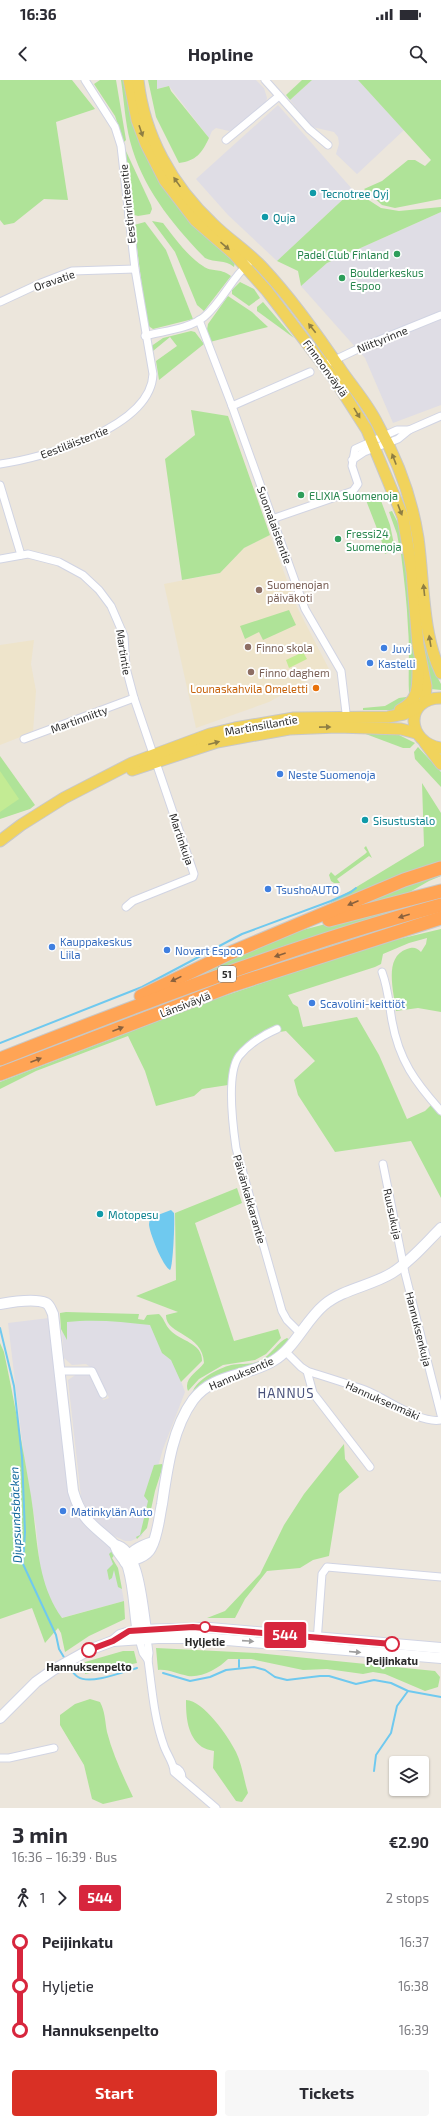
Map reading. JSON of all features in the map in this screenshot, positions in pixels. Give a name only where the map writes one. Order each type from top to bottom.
[{"type":"highway","points":[[17,1052],[39,1039],[136,999],[223,956],[274,936],[404,880],[441,868]]},
{"type":"highway","points":[[274,936],[441,891]]},
{"type":"highway","name":"Länsiväylä","points":[[0,1059],[154,999],[316,942],[441,905]]},
{"type":"highway","name":"Länsiväylä","points":[[0,1074],[233,985],[441,918]]},
{"type":"highway","points":[[322,956],[441,926]]},
{"type":"main road","name":"Finnoonväylä","points":[[129,80],[137,120],[146,144],[165,181],[195,220],[274,281],[335,360],[365,403],[385,439],[407,492],[415,524],[431,646],[441,673]]},
{"type":"main road","name":"Finnoonväylä","points":[[138,80],[142,106],[151,132],[172,176],[201,212],[250,262],[265,288],[352,404],[374,444],[404,524],[412,572],[420,658],[426,686],[422,704],[414,717],[420,737]]},
{"type":"main road","points":[[388,717],[404,708],[414,698],[418,688],[420,658]]},
{"type":"main road","name":"Martinsillantie","points":[[0,840],[71,794],[110,775],[154,758],[213,743],[253,735],[404,714],[422,704],[441,698]]},
{"type":"main road","name":"Martinsillantie","points":[[348,722],[401,729],[441,748]]},
{"type":"main road","points":[[420,737],[441,764]]},
{"type":"main road","name":"Martinsillantie","points":[[0,848],[25,828],[34,818]]},
{"type":"main road","name":"Hannuksentie","points":[[129,1559],[149,1551],[154,1542],[166,1477],[179,1428],[190,1405],[202,1390],[210,1385],[268,1364],[285,1351],[323,1306],[332,1299],[381,1278],[403,1265],[441,1228]]},
{"type":"main road","points":[[0,1304],[20,1301],[46,1303],[53,1314],[76,1500],[88,1522],[115,1545],[124,1549],[137,1574],[142,1634]]},
{"type":"main road","points":[[0,1310],[21,1307],[34,1302]]},
{"type":"main road","points":[[0,1718],[36,1682],[53,1670],[72,1658],[113,1641],[129,1631],[142,1634],[204,1638],[441,1648]]},
{"type":"main road","points":[[317,1643],[441,1658]]},
{"type":"street","name":"Eestinrinteentie","points":[[85,80],[107,113],[118,136],[122,156],[135,270],[145,336]]},
{"type":"street","points":[[265,80],[309,129],[328,145]]},
{"type":"street","points":[[226,140],[279,96]]},
{"type":"street","points":[[145,336],[199,320],[210,310],[230,284],[250,262]]},
{"type":"street","name":"Oravatie","points":[[0,302],[40,283],[72,271],[135,270]]},
{"type":"street","name":"Niittyrinne","points":[[324,365],[441,315]]},
{"type":"street","name":"Suomalaistentie","points":[[199,320],[232,406],[305,609],[341,670],[348,722]]},
{"type":"street","name":"Eestiläistentie","points":[[0,464],[35,456],[97,435],[117,425],[132,413],[149,393],[152,380],[145,336]]},
{"type":"street","points":[[232,406],[310,372]]},
{"type":"street","points":[[272,519],[353,491],[358,484],[352,460],[374,444],[441,416]]},
{"type":"street","points":[[0,485],[21,555]]},
{"type":"street","name":"Martintie","points":[[0,559],[21,555],[42,556],[59,562],[83,575],[99,590],[111,606],[124,636],[126,668],[134,698],[154,758]]},
{"type":"street","name":"Martinniitty","points":[[24,739],[134,698]]},
{"type":"street","name":"Martinkuja","points":[[126,907],[133,902],[193,877],[154,758]]},
{"type":"street","points":[[382,972],[386,984],[392,1022],[405,1062],[416,1081],[441,1111]]},
{"type":"street","name":"Päivänkakkarantie","points":[[277,1029],[261,1036],[238,1057],[233,1079],[231,1101],[236,1148],[282,1311],[287,1320],[300,1333]]},
{"type":"street","name":"Ruusukuja","points":[[383,1164],[403,1265]]},
{"type":"street","name":"Hannuksenkuja","points":[[403,1265],[441,1415]]},
{"type":"street","name":"Hannuksenmäki","points":[[285,1351],[307,1371],[367,1390],[420,1417],[434,1421],[441,1420]]},
{"type":"street","points":[[60,1371],[92,1371],[103,1394]]},
{"type":"street","points":[[307,1371],[308,1381],[313,1393],[370,1467]]},
{"type":"street","points":[[317,1643],[322,1574],[327,1567],[441,1577]]},
{"type":"street","points":[[142,1634],[150,1653],[148,1660],[158,1724],[164,1748],[174,1767],[174,1772],[176,1776],[182,1778],[216,1808]]},
{"type":"street","points":[[0,1758],[9,1758],[54,1748]]},
{"type":"shaded area","points":[[157,80],[256,80],[264,88],[267,98],[266,102],[234,129],[229,131],[216,128],[212,131],[209,138],[169,86],[157,89]]},
{"type":"shaded area","points":[[312,80],[358,80],[404,130],[357,174],[336,154],[339,144],[338,137],[334,132],[312,127],[290,100]]},
{"type":"shaded area","points":[[278,105],[353,190],[277,261],[228,215],[196,179]]},
{"type":"shaded area","points":[[441,212],[441,405],[393,423],[365,358],[301,286],[327,263]]},
{"type":"shaded area","name":"Finno skola","points":[[270,535],[297,607],[329,669],[269,702],[196,728],[164,584],[220,573],[244,548]]},
{"type":"shaded area","points":[[34,640],[31,664],[36,691],[33,732],[0,745],[0,645]]},
{"type":"shaded area","points":[[61,1317],[97,1317],[151,1323],[172,1357],[185,1392],[163,1449],[150,1494],[142,1536],[131,1541],[125,1541],[108,1533],[90,1516],[81,1497],[68,1380],[77,1374],[89,1374],[93,1378],[103,1400],[109,1398],[95,1370],[86,1364],[72,1365],[64,1358]]},
{"type":"shaded area","points":[[49,1318],[69,1496],[75,1513],[116,1553],[112,1558],[118,1568],[124,1601],[61,1618],[50,1600],[41,1578],[36,1527],[24,1457],[8,1323]]},
{"type":"green space","points":[[0,80],[72,80],[95,109],[56,122],[68,200],[44,199],[14,223],[4,225],[0,220]]},
{"type":"green space","points":[[100,80],[116,80],[126,140],[124,142],[115,116],[94,84]]},
{"type":"green space","points":[[121,80],[125,80],[127,97],[235,262],[234,267],[224,262],[205,258],[181,232],[150,189],[135,158],[130,141]]},
{"type":"green space","points":[[148,80],[157,80],[157,89],[169,86],[171,91],[209,138],[201,152],[194,158],[179,163],[156,117]]},
{"type":"green space","points":[[302,80],[312,80],[290,100],[286,95]]},
{"type":"green space","points":[[358,80],[441,80],[441,199],[395,208],[382,205],[364,189],[382,181],[408,160],[415,160],[425,166],[431,160]]},
{"type":"green space","points":[[125,149],[151,205],[152,209],[150,214],[138,216],[131,214]]},
{"type":"green space","points":[[353,190],[381,208],[399,211],[441,207],[441,212],[327,263],[301,286],[298,271],[277,261]]},
{"type":"green space","points":[[152,221],[163,223],[186,252],[197,262],[206,268],[227,273],[231,276],[204,311],[197,305],[175,252]]},
{"type":"green space","points":[[145,222],[166,250],[193,319],[153,329],[147,325],[134,225]]},
{"type":"green space","points":[[240,282],[254,289],[260,298],[249,306],[232,294],[232,290]]},
{"type":"green space","points":[[228,296],[252,312],[268,327],[210,342],[207,330],[208,324]]},
{"type":"green space","points":[[263,302],[294,338],[257,311],[257,307]]},
{"type":"green space","points":[[191,331],[195,332],[204,344],[159,380],[156,361],[177,346],[170,337],[153,351],[150,351],[150,347],[163,338]]},
{"type":"green space","points":[[191,410],[228,416],[270,535],[244,548],[220,573],[182,580],[165,459],[195,435]]},
{"type":"green space","points":[[364,495],[380,498],[390,525],[395,549],[385,554],[381,539]]},
{"type":"green space","points":[[392,511],[400,527],[405,553],[415,667],[413,696],[409,693],[409,636],[401,554],[404,554],[403,551],[400,551],[397,534],[389,512]]},
{"type":"green space","points":[[289,610],[296,625],[263,640],[259,632],[245,639],[240,626]]},
{"type":"green space","points":[[425,643],[433,669],[441,684],[441,690],[431,689],[423,646]]},
{"type":"green space","points":[[303,652],[307,659],[289,668],[286,660]]},
{"type":"green space","points":[[406,697],[410,700],[398,709],[363,710],[363,708],[385,706],[399,698]]},
{"type":"green space","points":[[363,733],[399,735],[415,743],[410,748],[403,748]]},
{"type":"green space","points":[[418,747],[441,772],[441,787],[415,759],[414,752]]},
{"type":"green space","points":[[0,756],[35,805],[30,809],[0,819]]},
{"type":"green space","points":[[0,771],[19,799],[0,812]]},
{"type":"green space","points":[[422,783],[441,813],[441,864],[331,907],[330,903],[424,846]]},
{"type":"green space","points":[[366,846],[372,858],[369,856],[337,879],[340,883],[334,883],[331,881],[329,875],[331,872],[335,876],[365,854],[367,852],[364,848]]},
{"type":"green space","points":[[441,872],[441,876],[408,893],[337,913]]},
{"type":"green space","points":[[441,894],[441,898],[373,918],[176,985],[175,983],[291,933]]},
{"type":"green space","points":[[441,909],[441,913],[329,947],[219,985],[0,1068],[0,1064],[262,965]]},
{"type":"green space","points":[[441,929],[441,1012],[418,1008],[396,1011],[392,985],[392,967],[395,959],[400,953],[409,948],[416,948],[421,952],[426,944],[427,938],[409,943],[383,954],[381,964],[375,967],[288,995],[293,1004],[298,1007],[303,1027],[357,1017],[379,1055],[407,1119],[425,1111],[431,1105],[441,1116],[441,1198],[411,1141],[335,1152],[298,1095],[294,1080],[315,1061],[286,1031],[259,1035],[246,1046],[228,1085],[202,1089],[194,1096],[156,1106],[145,1071],[128,1036],[36,1071],[0,1089],[0,1082],[215,999],[378,944]]},
{"type":"green space","points":[[237,1188],[242,1203],[195,1223],[234,1341],[278,1329],[281,1338],[266,1354],[255,1360],[223,1365],[199,1379],[188,1391],[187,1386],[189,1379],[204,1363],[202,1353],[198,1346],[171,1327],[167,1322],[166,1315],[178,1312],[136,1296],[176,1280],[175,1213]]},
{"type":"green space","points":[[60,1313],[139,1314],[138,1319],[144,1320],[147,1315],[159,1314],[174,1334],[195,1346],[199,1350],[202,1361],[181,1382],[171,1360],[162,1353],[150,1325],[99,1321],[67,1322],[67,1340],[61,1329],[60,1315]]},
{"type":"green space","points":[[287,1338],[290,1340],[269,1358],[231,1379],[192,1396],[196,1385],[213,1372],[231,1365],[259,1361],[267,1356]]},
{"type":"green space","points":[[0,1343],[4,1352],[22,1442],[31,1496],[39,1560],[47,1590],[53,1604],[62,1618],[124,1601],[125,1619],[89,1636],[65,1652],[61,1633],[58,1628],[45,1643],[32,1608],[0,1619]]},
{"type":"green space","points":[[344,1444],[345,1459],[359,1477],[339,1494],[329,1556],[313,1560],[300,1568],[267,1571],[245,1599],[235,1618],[207,1618],[225,1611],[260,1574],[284,1525],[304,1494]]},
{"type":"green space","points":[[162,1464],[163,1466],[155,1491],[147,1528],[137,1539],[136,1537],[140,1535],[148,1501],[144,1496],[154,1465]]},
{"type":"green space","points":[[112,1551],[116,1553],[112,1558],[118,1568],[122,1589],[118,1587],[114,1570],[112,1578],[109,1580],[107,1570],[113,1564],[109,1554]]},
{"type":"green space","points":[[156,1648],[257,1653],[435,1671],[440,1677],[438,1687],[425,1691],[385,1674],[373,1672],[363,1674],[327,1669],[303,1670],[251,1659],[228,1659],[210,1672],[188,1676],[158,1670]]},
{"type":"green space","points":[[123,1651],[134,1651],[137,1663],[85,1674],[85,1662]]},
{"type":"green space","points":[[90,1699],[100,1702],[102,1705],[112,1749],[133,1797],[103,1804],[92,1799],[84,1765],[60,1725],[60,1715],[75,1704]]},
{"type":"green space","points":[[186,1700],[200,1706],[215,1720],[236,1752],[248,1793],[242,1802],[236,1801],[213,1768],[214,1751],[202,1747],[190,1732],[186,1713]]},
{"type":"water","points":[[171,1210],[174,1213],[174,1224],[173,1252],[170,1270],[164,1263],[157,1249],[149,1224],[150,1218]]},
{"type":"waterway","points":[[0,1043],[142,987],[242,934],[331,901],[351,892],[356,888]]},
{"type":"waterway","name":"Djupsundsbäcken","points":[[0,1328],[14,1386],[22,1457],[25,1532],[23,1564],[56,1635],[59,1649],[65,1659]]},
{"type":"waterway","points":[[239,1660],[239,1667]]},
{"type":"waterway","name":"Djupsundsbäcken","points":[[68,1664],[73,1673],[78,1677],[90,1680],[107,1677],[137,1668]]},
{"type":"waterway","name":"Djupsundsbäcken","points":[[163,1673],[190,1681],[210,1677],[226,1670],[254,1667],[265,1670],[275,1677],[287,1680],[320,1676],[329,1676],[356,1684],[374,1680],[391,1683],[408,1691],[441,1697]]},
{"type":"waterway","points":[[374,1771],[376,1755],[391,1733],[397,1706],[408,1691]]},
{"type":"bus line","name":"544","points":[[89,1650],[113,1641],[120,1635],[129,1631],[193,1627],[392,1644]]},
{"type":"place","name":"Tecnotree Oyj","points":[[313,193]]},
{"type":"place","name":"Quja","points":[[265,217]]},
{"type":"place","name":"Padel Club Finland","points":[[397,254]]},
{"type":"place","name":"Boulderkeskus Espoo","points":[[342,278]]},
{"type":"place","name":"ELIXIA Suomenoja","points":[[301,495]]},
{"type":"place","name":"Fressi24 Suomenoja","points":[[338,539]]},
{"type":"place","name":"Suomenojan päiväkoti","points":[[259,590]]},
{"type":"place","name":"Finno skola","points":[[248,647]]},
{"type":"place","name":"Juvi","points":[[384,648]]},
{"type":"place","name":"Kastelli","points":[[370,663]]},
{"type":"place","name":"Finno daghem","points":[[251,672]]},
{"type":"place","name":"Lounaskahvila Omeletti","points":[[316,688]]},
{"type":"place","name":"Neste Suomenoja","points":[[280,774]]},
{"type":"place","name":"Sisustustalo","points":[[365,820]]},
{"type":"place","name":"TsushoAUTO","points":[[268,889]]},
{"type":"place","name":"Kauppakeskus Liila","points":[[52,947]]},
{"type":"place","name":"Novart Espoo","points":[[167,950]]},
{"type":"place","name":"Scavolini-keittiöt","points":[[312,1003]]},
{"type":"place","name":"Motopesu","points":[[100,1214]]},
{"type":"place","name":"Matinkylän Auto","points":[[63,1511]]},
{"type":"place","name":"Hyljetie","points":[[205,1627]]},
{"type":"place","name":"Peijinkatu","points":[[392,1644]]},
{"type":"place","name":"Hannuksenpelto","points":[[89,1650]]},
{"type":"district","name":"HANNUS","points":[[286,1393]]}]
